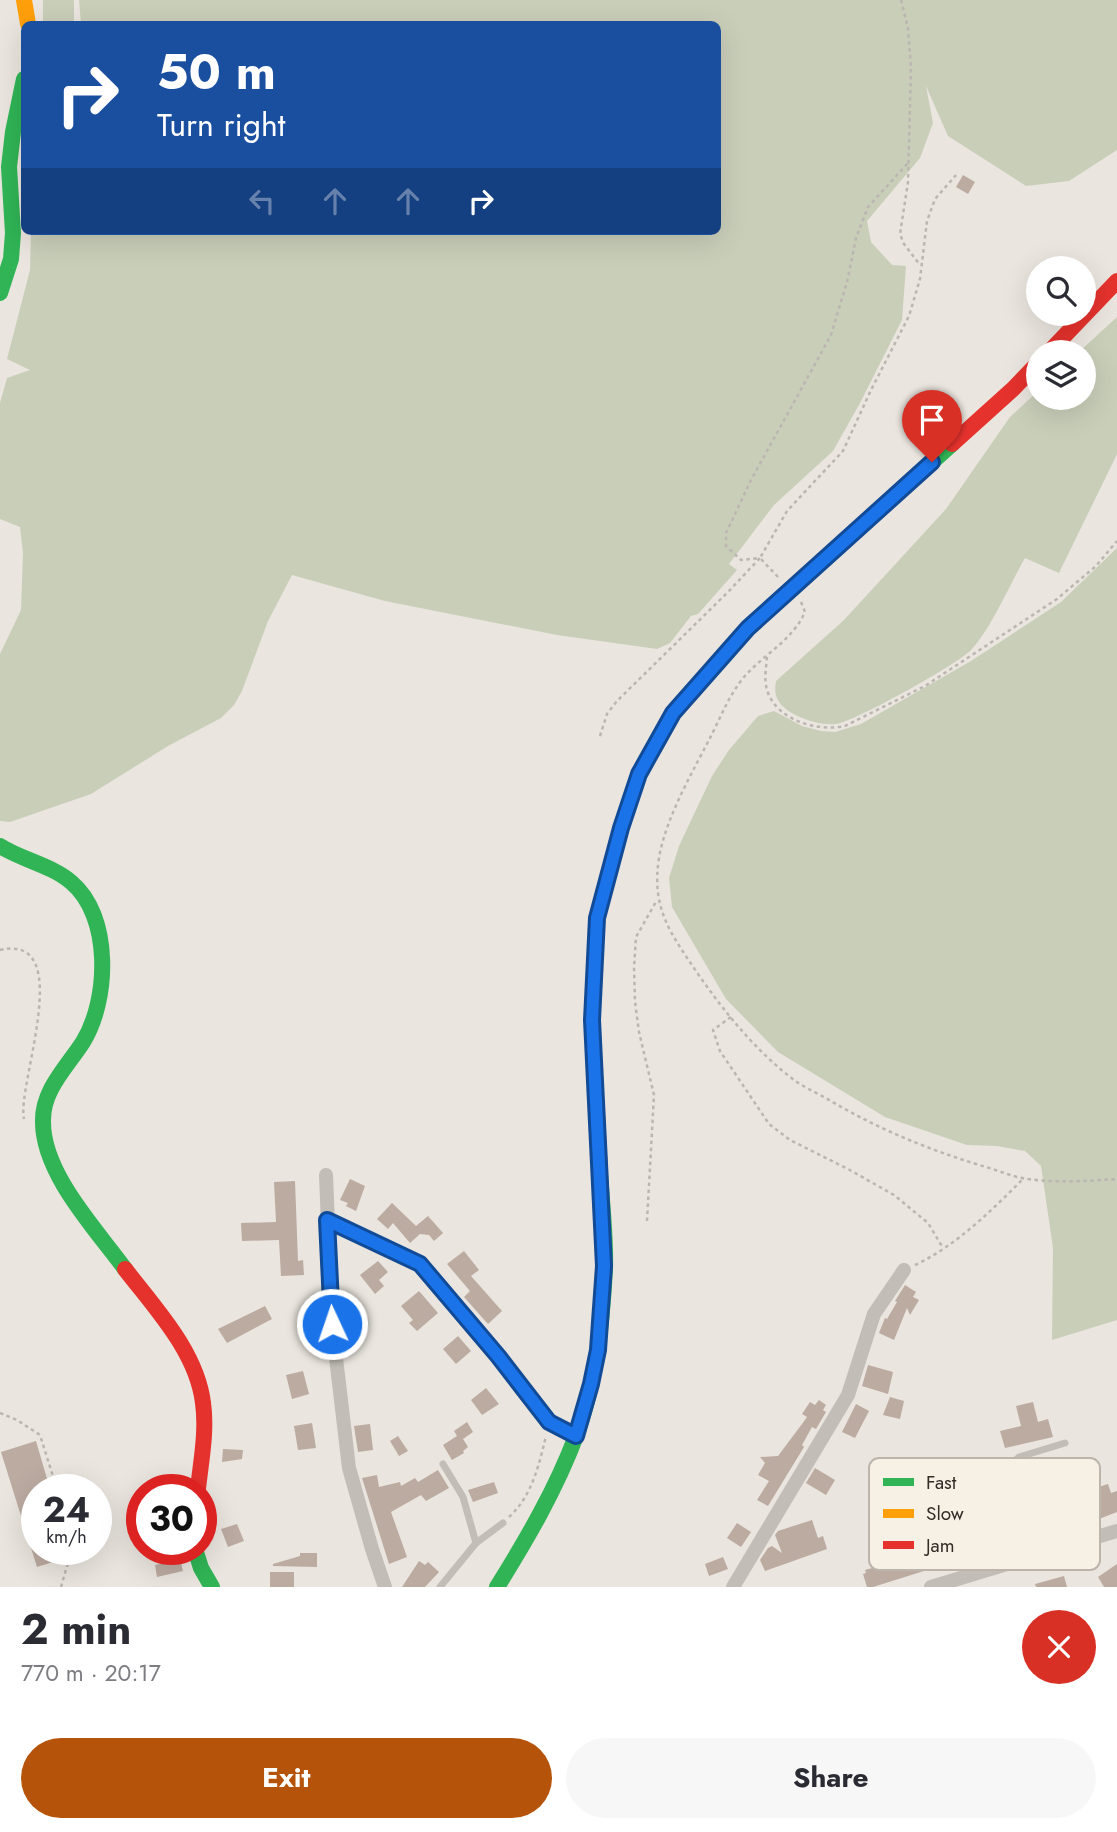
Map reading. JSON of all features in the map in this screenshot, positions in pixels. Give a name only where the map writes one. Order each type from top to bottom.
[{"type":"street","points":[[24,0],[27,21]]},
{"type":"street","points":[[0,293],[11,259],[13,233],[10,158],[21,96]]},
{"type":"street","points":[[1060,340],[1117,281]]},
{"type":"street","points":[[496,1587],[531,1531],[576,1436],[598,1350],[604,1266],[592,1020],[597,918],[621,828],[639,774],[673,713],[748,628],[1026,375]]},
{"type":"street","points":[[0,846],[9,853],[51,869],[70,882],[84,895],[96,919],[103,990],[100,1006],[92,1026],[47,1094],[43,1109],[44,1138],[57,1173],[174,1334],[196,1374],[204,1410],[199,1474]]},
{"type":"street","points":[[326,1175],[332,1324],[349,1468],[385,1587]]},
{"type":"street","points":[[327,1220],[420,1264],[498,1356],[549,1422],[576,1436]]},
{"type":"street","points":[[733,1587],[848,1395],[874,1314],[904,1270]]},
{"type":"street","points":[[1100,1536],[1117,1531]]},
{"type":"street","points":[[200,1565],[212,1587]]},
{"type":"street","points":[[931,1587],[988,1570]]},
{"type":"lane","points":[[1018,1458],[1065,1443]]},
{"type":"lane","points":[[443,1464],[463,1497],[476,1543]]},
{"type":"lane","points":[[440,1587],[476,1543],[503,1523]]},
{"type":"path","points":[[901,0],[908,28],[911,68],[908,182],[900,234],[904,244],[921,266]]},
{"type":"path","points":[[760,558],[741,561],[726,546],[726,533],[751,480],[831,335],[848,282],[856,238],[868,207],[908,163]]},
{"type":"path","points":[[600,736],[607,714],[617,701],[760,558],[787,511],[843,451],[909,316],[935,199],[957,175]]},
{"type":"path","points":[[767,657],[766,687],[778,708],[807,724],[831,729],[845,726],[925,686],[1057,600],[1096,566],[1117,541]]},
{"type":"path","points":[[760,558],[800,598],[805,612],[798,628],[746,676],[727,699],[695,765],[667,831],[660,855],[656,876],[657,900],[665,921],[680,947],[731,1017],[753,1044],[795,1081],[893,1135],[966,1161],[1024,1178],[1068,1182],[1117,1179]]},
{"type":"path","points":[[647,1222],[654,1096],[639,1032],[634,968],[636,937],[657,900]]},
{"type":"path","points":[[0,950],[20,949],[27,954],[33,959],[40,979],[39,1016],[23,1115],[27,1126],[44,1138]]},
{"type":"path","points":[[731,1017],[713,1030],[720,1051],[769,1124],[790,1140],[894,1195],[928,1223],[943,1248]]},
{"type":"path","points":[[904,1270],[932,1257],[992,1209],[1024,1178]]},
{"type":"path","points":[[0,1413],[18,1420],[40,1434],[52,1474]]},
{"type":"path","points":[[503,1523],[519,1508],[538,1472],[549,1422]]},
{"type":"path","points":[[61,1587],[68,1565]]},
{"type":"green space","points":[[43,0],[74,0],[74,21],[43,21]]},
{"type":"green space","points":[[79,0],[1117,0],[1117,150],[1069,181],[1026,186],[948,136],[926,86],[933,123],[920,158],[867,221],[871,242],[892,265],[906,266],[902,320],[833,451],[774,505],[729,564],[737,570],[698,614],[691,616],[670,643],[657,649],[557,635],[385,601],[292,575],[268,621],[242,691],[234,705],[221,718],[168,746],[91,794],[10,822],[0,821],[0,654],[21,610],[23,553],[20,527],[0,519],[0,403],[7,378],[30,370],[7,359],[30,270],[31,235],[721,235],[721,21],[81,21]]},
{"type":"green space","points":[[1117,317],[1117,454],[1059,573],[1025,558],[993,619],[971,650],[927,679],[863,714],[830,724],[806,719],[786,709],[776,695],[776,681],[844,620],[946,509],[1010,417],[1026,402],[1026,410],[1096,410],[1096,340],[1092,340]]},
{"type":"green space","points":[[1117,548],[1117,1320],[1052,1340],[1053,1248],[1041,1166],[1025,1151],[967,1145],[885,1117],[778,1052],[726,999],[672,907],[669,878],[679,846],[712,776],[729,750],[758,716],[774,711],[802,726],[821,731],[835,732],[861,724],[971,661],[1061,602]]},
{"type":"building","points":[[963,175],[975,182],[968,194],[956,187]]},
{"type":"building","points":[[350,1179],[365,1186],[356,1211],[340,1200]]},
{"type":"building","points":[[295,1181],[298,1261],[303,1260],[304,1275],[281,1276],[279,1240],[242,1241],[241,1223],[276,1222],[274,1182]]},
{"type":"building","points":[[392,1203],[416,1226],[428,1216],[443,1233],[434,1241],[429,1235],[420,1234],[410,1243],[393,1223],[388,1229],[377,1219]]},
{"type":"building","points":[[464,1251],[479,1270],[471,1276],[502,1311],[488,1324],[464,1297],[470,1291],[447,1264]]},
{"type":"building","points":[[378,1261],[388,1272],[379,1280],[384,1286],[375,1294],[360,1275]]},
{"type":"building","points":[[905,1285],[916,1292],[913,1297],[919,1300],[910,1315],[907,1308],[894,1340],[879,1333]]},
{"type":"building","points":[[419,1291],[438,1313],[417,1331],[409,1323],[413,1320],[401,1306]]},
{"type":"building","points":[[265,1306],[272,1319],[227,1343],[218,1329]]},
{"type":"building","points":[[458,1336],[471,1351],[456,1364],[443,1349]]},
{"type":"building","points":[[868,1365],[893,1372],[888,1394],[862,1386]]},
{"type":"building","points":[[303,1371],[309,1394],[292,1399],[286,1375]]},
{"type":"building","points":[[486,1388],[499,1404],[482,1415],[471,1400]]},
{"type":"building","points":[[890,1397],[904,1401],[900,1419],[883,1415]]},
{"type":"building","points":[[819,1400],[826,1405],[823,1410],[826,1412],[816,1429],[812,1427],[802,1445],[804,1447],[768,1506],[757,1500],[769,1481],[758,1475],[765,1463],[760,1457],[778,1456],[807,1417],[802,1414],[810,1402],[815,1405]]},
{"type":"building","points":[[1033,1402],[1038,1422],[1048,1419],[1053,1437],[1005,1448],[1000,1431],[1021,1426],[1016,1406]]},
{"type":"building","points":[[856,1404],[869,1411],[855,1438],[842,1432]]},
{"type":"building","points":[[467,1422],[473,1432],[463,1439],[468,1447],[464,1453],[452,1460],[443,1445],[457,1436],[454,1431]]},
{"type":"building","points":[[312,1423],[316,1448],[298,1450],[294,1426]]},
{"type":"building","points":[[370,1424],[373,1450],[358,1452],[354,1426]]},
{"type":"building","points":[[398,1436],[408,1451],[399,1456],[390,1441]]},
{"type":"building","points":[[36,1441],[46,1474],[21,1474],[21,1516],[1,1452]]},
{"type":"building","points":[[223,1449],[243,1450],[242,1459],[222,1462]]},
{"type":"building","points":[[815,1468],[835,1480],[826,1495],[806,1483]]},
{"type":"building","points":[[438,1470],[449,1488],[426,1501],[421,1495],[391,1512],[407,1557],[389,1564],[362,1478],[377,1475],[379,1487],[400,1482],[401,1486],[415,1478],[418,1482]]},
{"type":"building","points":[[494,1482],[498,1493],[473,1502],[468,1490]]},
{"type":"building","points":[[1108,1484],[1111,1493],[1117,1491],[1117,1512],[1100,1519],[1100,1487]]},
{"type":"building","points":[[812,1520],[818,1538],[823,1536],[827,1549],[765,1571],[760,1560],[768,1548],[772,1546],[782,1553],[775,1535],[778,1531]]},
{"type":"building","points":[[737,1523],[751,1532],[741,1547],[727,1538]]},
{"type":"building","points":[[237,1524],[244,1541],[228,1547],[221,1529]]},
{"type":"building","points":[[300,1553],[317,1553],[317,1567],[273,1566],[300,1556]]},
{"type":"building","points":[[723,1557],[728,1569],[709,1576],[705,1564]]},
{"type":"building","points":[[419,1561],[425,1565],[428,1562],[439,1572],[425,1587],[402,1587]]},
{"type":"building","points":[[1117,1564],[1117,1587],[1104,1587],[1098,1577]]},
{"type":"building","points":[[155,1565],[182,1565],[183,1571],[157,1577]]},
{"type":"building","points":[[865,1570],[924,1571],[867,1587],[863,1574],[866,1573]]},
{"type":"building","points":[[270,1572],[294,1572],[294,1587],[270,1587]]},
{"type":"building","points":[[1064,1576],[1067,1587],[1036,1587],[1035,1584]]},
{"type":"traffic: fast","points":[[0,293],[11,259],[13,233],[9,167],[21,93]]},
{"type":"traffic: fast","points":[[595,953],[597,917],[621,828],[639,774],[673,713],[748,628],[952,444]]},
{"type":"traffic: fast","points":[[0,846],[63,876],[84,897],[94,915],[100,936],[102,959],[98,1004],[83,1042],[51,1089],[43,1122],[45,1142],[61,1181],[86,1219],[125,1269]]},
{"type":"traffic: fast","points":[[497,1587],[550,1494],[576,1436],[589,1395],[600,1332],[605,1269],[600,1173]]},
{"type":"traffic: fast","points":[[200,1565],[212,1587]]},
{"type":"traffic: slow","points":[[24,0],[28,21]]},
{"type":"traffic: jam","points":[[1060,340],[1117,281]]},
{"type":"traffic: jam","points":[[952,444],[1026,375]]},
{"type":"traffic: jam","points":[[595,953],[592,1020],[600,1173]]},
{"type":"traffic: jam","points":[[125,1269],[184,1348],[199,1384],[204,1424],[200,1474]]},
{"type":"route","points":[[332,1324],[327,1220],[420,1264],[498,1356],[549,1422],[576,1436],[598,1350],[604,1266],[592,1020],[597,918],[621,828],[639,774],[673,713],[748,628],[932,462]]}]
